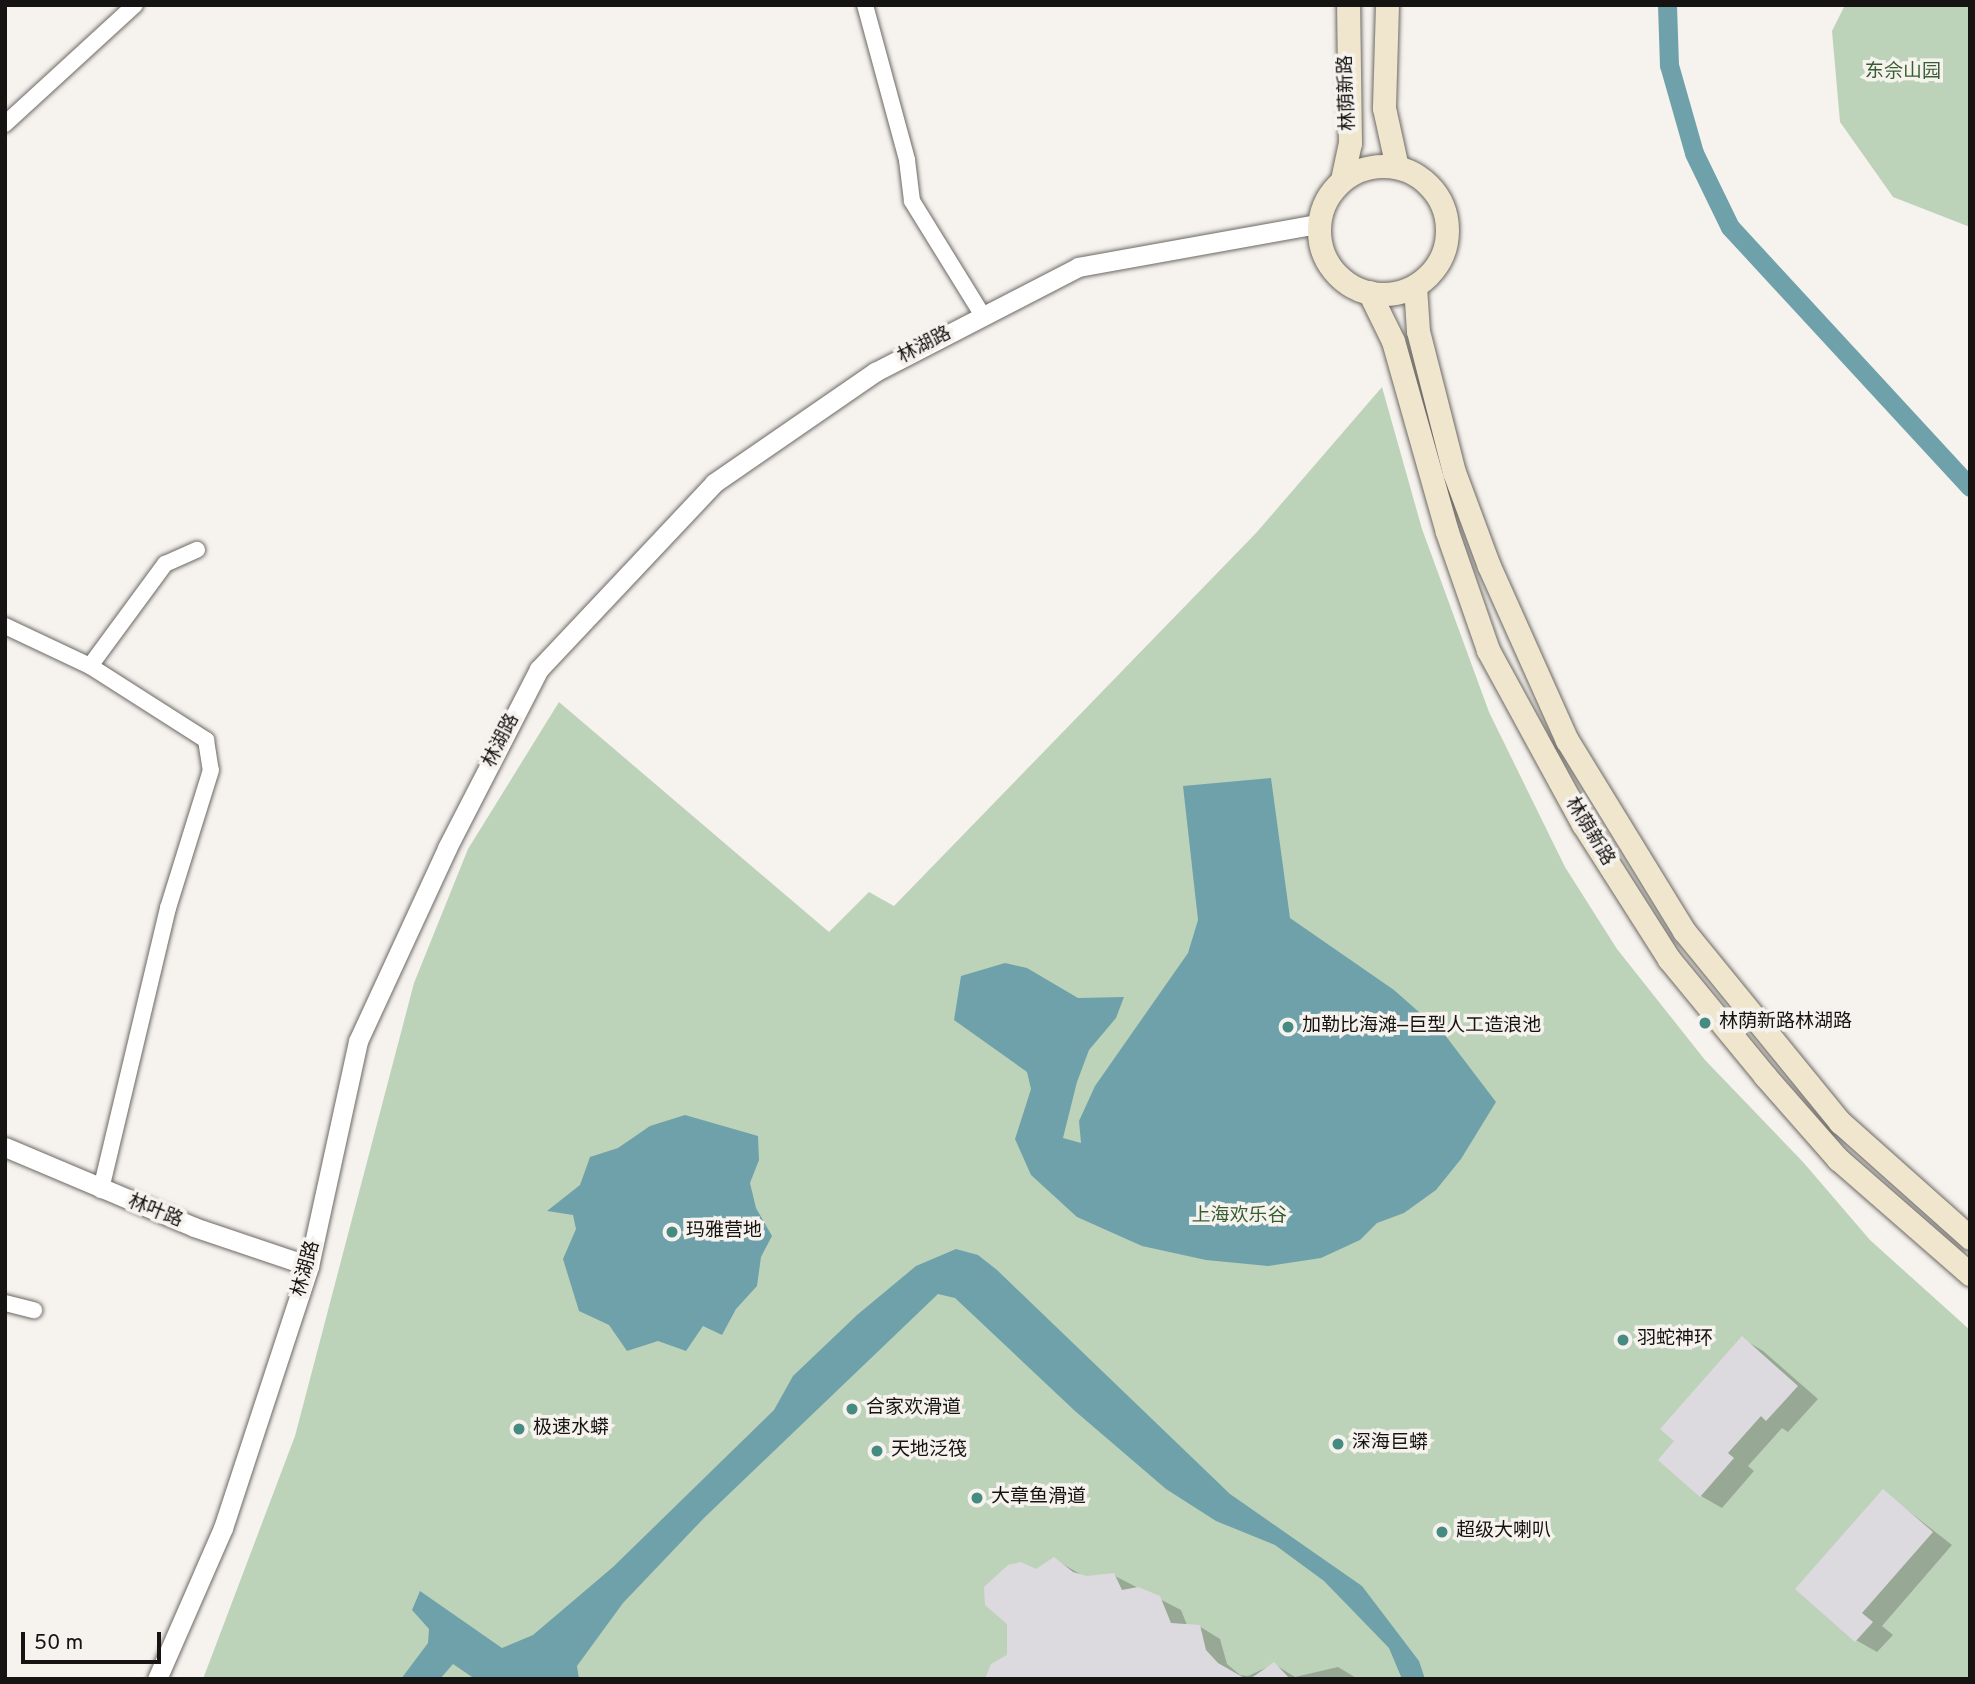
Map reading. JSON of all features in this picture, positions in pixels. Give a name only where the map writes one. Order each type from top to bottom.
[{"type":"main road","name":"林荫新路","points":[[1342,180],[1350,143],[1348,5]]},
{"type":"main road","name":"林荫新路","points":[[1318,224],[1324,202],[1342,180],[1373,165],[1397,167],[1384,108],[1387,5]]},
{"type":"main road","points":[[1318,224],[1320,245],[1328,265],[1342,281],[1382,295],[1415,286],[1437,265],[1447,224],[1442,204],[1431,186],[1414,173],[1397,167]]},
{"type":"main road","name":"林荫新路","points":[[1415,286],[1418,331],[1454,471],[1489,566],[1567,740],[1684,932],[1840,1122],[1970,1238]]},
{"type":"main road","name":"林荫新路","points":[[1369,292],[1393,341],[1447,531],[1488,650],[1583,824],[1669,959],[1765,1076],[1838,1159],[1970,1274]]},
{"type":"street","points":[[5,124],[135,5]]},
{"type":"street","points":[[865,5],[907,160],[912,201],[983,316]]},
{"type":"street","name":"林湖路","points":[[157,1679],[223,1528],[309,1266],[358,1041],[447,848],[539,669],[714,483],[875,372],[1078,267],[1318,224]]},
{"type":"street","points":[[90,666],[165,564],[197,550]]},
{"type":"street","points":[[5,626],[90,666],[206,740],[211,770],[169,908],[101,1189]]},
{"type":"street","name":"林叶路","points":[[5,1147],[101,1189],[309,1266]]},
{"type":"street","points":[[5,1303],[34,1310]]},
{"type":"green space","name":"东佘山园","points":[[1845,5],[1970,5],[1970,227],[1893,197],[1840,122],[1832,31]]},
{"type":"green space","name":"上海欢乐谷","points":[[1382,387],[1422,529],[1489,712],[1565,867],[1617,949],[1705,1060],[1803,1162],[1870,1240],[1970,1330],[1970,1679],[203,1679],[295,1436],[414,983],[468,849],[559,702],[829,932],[869,892],[894,906],[1257,532]]},
{"type":"water","name":"加勒比海滩—巨型人工造浪池","points":[[1271,778],[1290,918],[1394,990],[1445,1035],[1496,1102],[1461,1159],[1436,1190],[1404,1213],[1377,1223],[1360,1240],[1321,1258],[1268,1266],[1206,1260],[1142,1246],[1077,1217],[1031,1175],[1015,1139],[1031,1089],[1027,1072],[954,1020],[961,976],[1005,963],[1027,968],[1078,998],[1124,997],[1116,1018],[1089,1050],[1077,1082],[1063,1138],[1081,1143],[1079,1121],[1095,1086],[1188,953],[1198,920],[1183,786]]},
{"type":"water","name":"玛雅营地","points":[[685,1115],[758,1136],[759,1160],[750,1183],[756,1208],[772,1236],[761,1257],[757,1286],[736,1309],[722,1335],[703,1326],[686,1351],[658,1341],[627,1351],[609,1325],[579,1311],[563,1259],[576,1229],[573,1215],[547,1211],[580,1185],[590,1157],[618,1148],[650,1126]]},
{"type":"water","points":[[956,1249],[978,1255],[997,1270],[1230,1494],[1362,1586],[1419,1661],[1425,1679],[1402,1679],[1389,1648],[1324,1581],[1275,1545],[1216,1521],[1166,1489],[1075,1411],[955,1298],[938,1294],[704,1518],[623,1603],[577,1666],[579,1679],[475,1679],[453,1664],[440,1679],[401,1679],[428,1643],[429,1629],[412,1610],[420,1591],[502,1648],[533,1635],[613,1567],[774,1410],[793,1376],[857,1315],[916,1266]]},
{"type":"building","points":[[1742,1336],[1798,1386],[1766,1421],[1761,1416],[1728,1453],[1734,1458],[1700,1497],[1658,1460],[1674,1441],[1660,1429]]},
{"type":"building","points":[[1883,1489],[1933,1532],[1862,1613],[1873,1622],[1855,1642],[1795,1589]]},
{"type":"building","points":[[1054,1557],[1073,1572],[1087,1576],[1114,1573],[1122,1590],[1138,1587],[1160,1596],[1171,1623],[1200,1625],[1206,1650],[1218,1663],[1246,1679],[985,1679],[991,1664],[1007,1655],[1007,1624],[985,1605],[984,1587],[1008,1565],[1021,1562],[1036,1569]]},
{"type":"building","points":[[1274,1662],[1290,1679],[1250,1679]]},
{"type":"waterway","points":[[1667,5],[1669,65],[1694,153],[1730,227],[1970,487]]},
{"type":"place","name":"林荫新路林湖路","points":[[1705,1023]]},
{"type":"place","name":"加勒比海滩—巨型人工造浪池","points":[[1288,1027]]},
{"type":"place","name":"玛雅营地","points":[[672,1232]]},
{"type":"place","name":"羽蛇神环","points":[[1623,1340]]},
{"type":"place","name":"合家欢滑道","points":[[852,1409]]},
{"type":"place","name":"极速水蟒","points":[[519,1429]]},
{"type":"place","name":"深海巨蟒","points":[[1338,1444]]},
{"type":"place","name":"天地泛筏","points":[[877,1451]]},
{"type":"place","name":"大章鱼滑道","points":[[977,1498]]},
{"type":"place","name":"超级大喇叭","points":[[1442,1532]]}]
